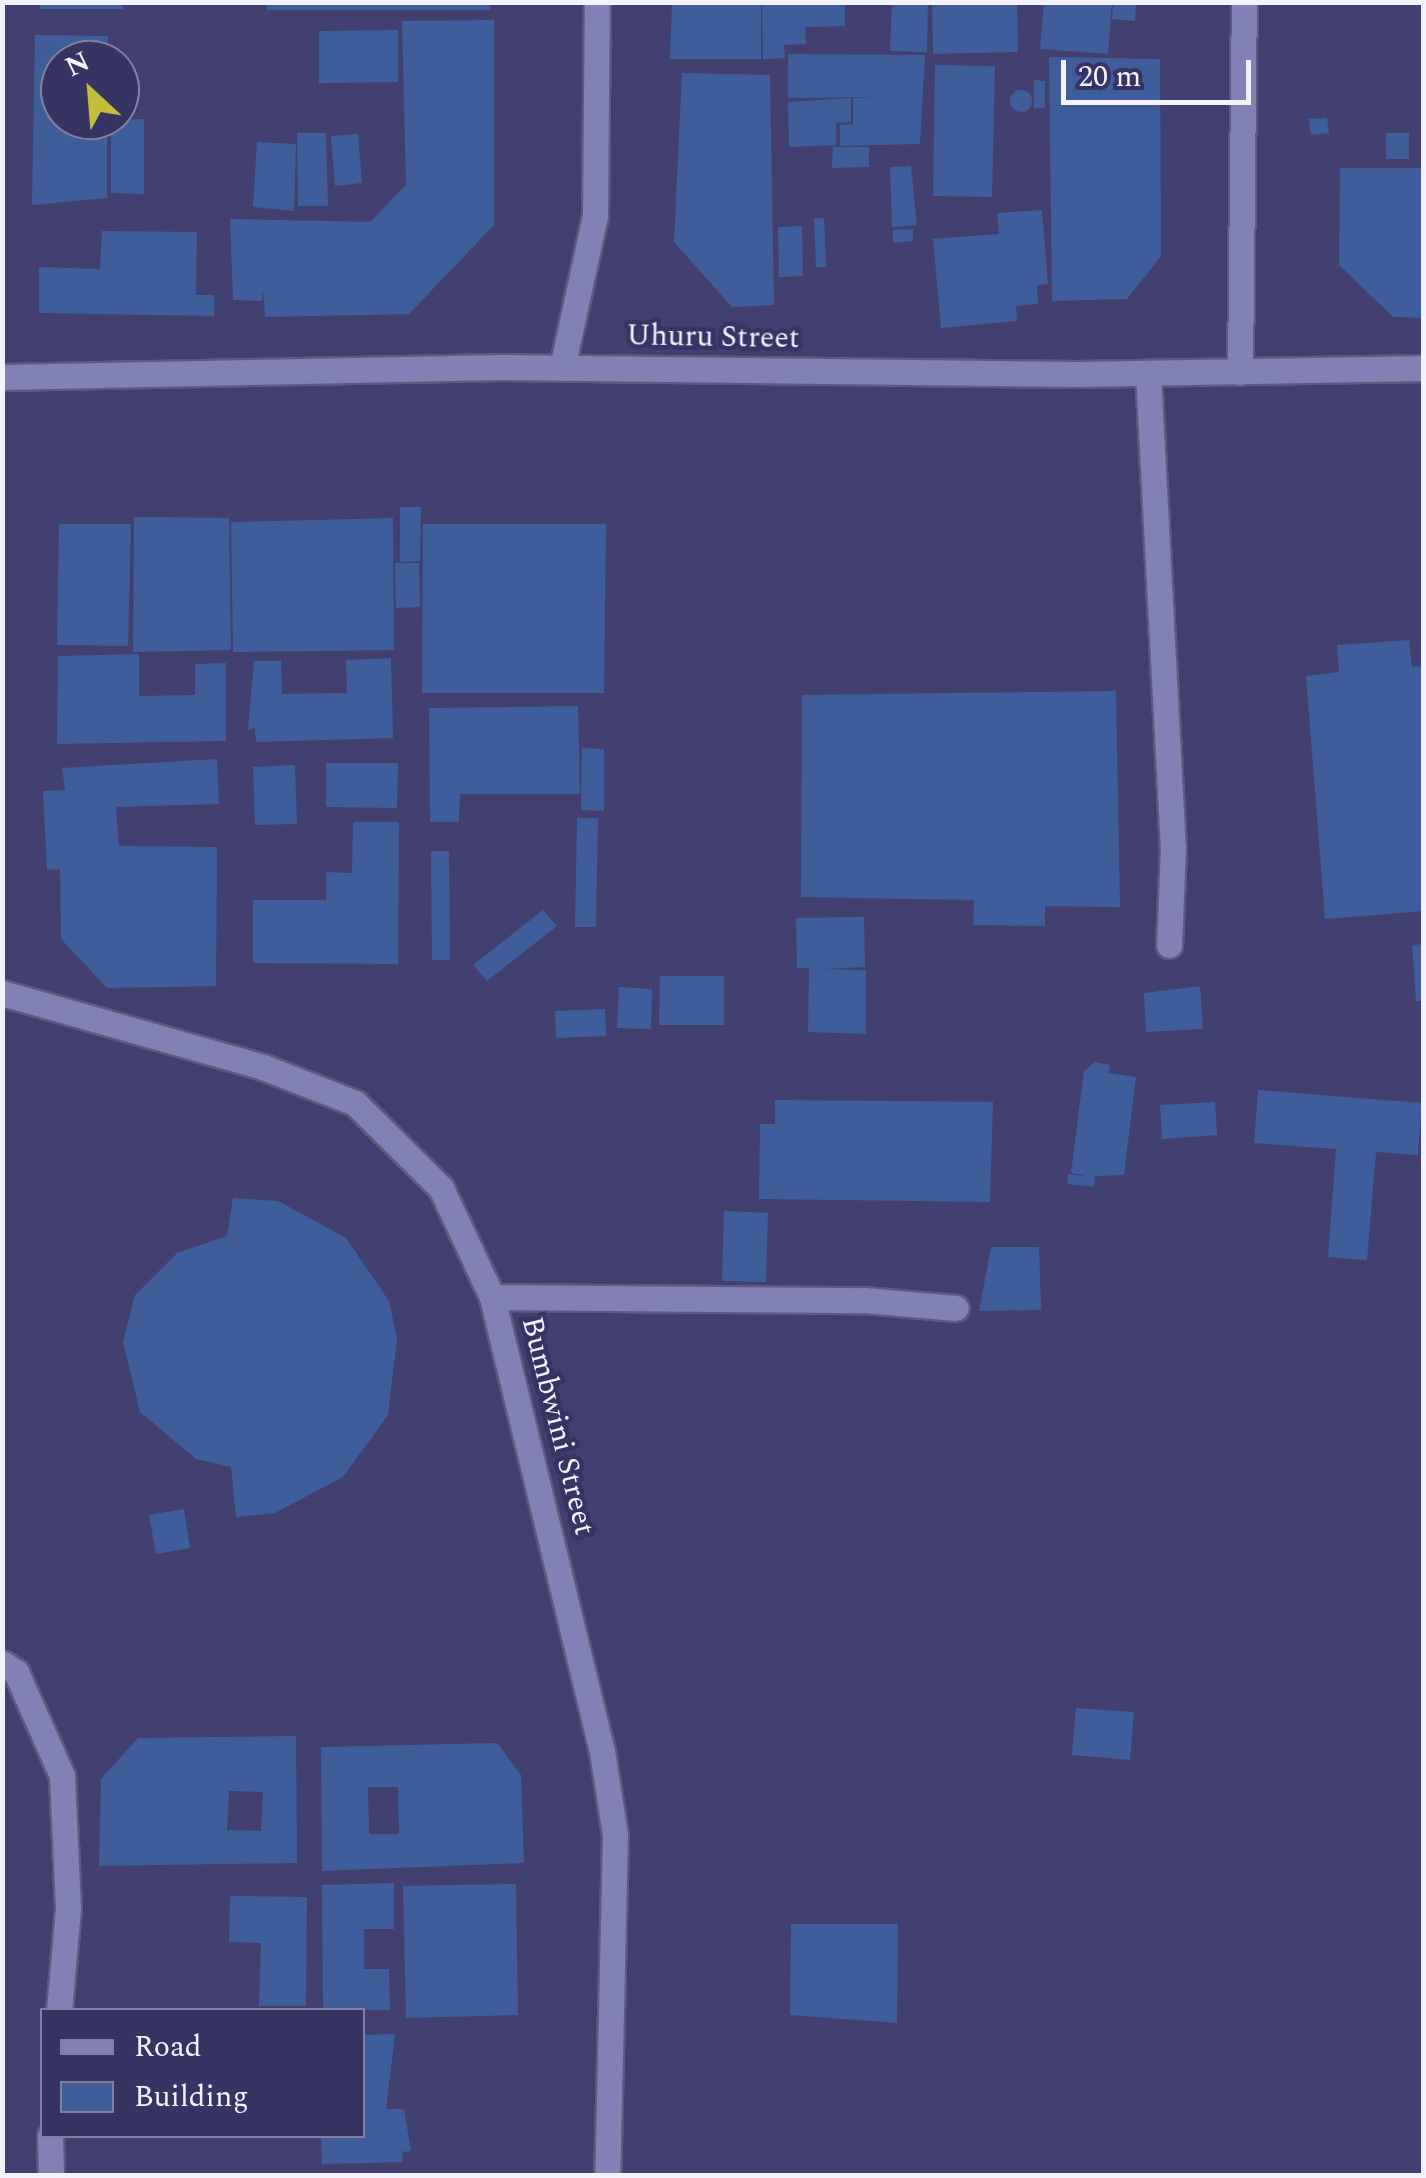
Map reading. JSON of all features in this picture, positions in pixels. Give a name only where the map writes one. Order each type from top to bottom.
[{"type":"street","points":[[562,368],[595,216],[597,2]]},
{"type":"street","points":[[1240,372],[1244,2]]},
{"type":"street","name":"Uhuru Street","points":[[2,377],[562,368],[1148,374],[1424,368]]},
{"type":"street","points":[[1148,374],[1173,847],[1170,944]]},
{"type":"street","name":"Bumbwini Street","points":[[3,986],[263,1068],[354,1104],[441,1188],[492,1297],[548,1510],[615,1835],[607,2176]]},
{"type":"street","points":[[492,1297],[864,1300],[956,1308]]},
{"type":"street","points":[[2,1663],[16,1672],[62,1776],[68,1908],[59,2008]]},
{"type":"street","points":[[50,2138],[51,2176]]},
{"type":"building","points":[[40,2],[123,2],[123,9],[40,9]]},
{"type":"building","points":[[267,2],[490,2],[490,10],[267,10]]},
{"type":"building","points":[[672,2],[761,2],[761,59],[670,59]]},
{"type":"building","points":[[762,2],[845,2],[845,26],[805,27],[806,44],[784,45],[785,58],[763,59]]},
{"type":"building","points":[[892,2],[928,2],[927,52],[890,51]]},
{"type":"building","points":[[932,2],[1017,2],[1018,52],[933,54]]},
{"type":"building","points":[[1044,2],[1112,2],[1108,54],[1040,49]]},
{"type":"building","points":[[1113,2],[1136,2],[1135,21],[1112,19]]},
{"type":"building","points":[[494,20],[494,225],[409,314],[265,317],[263,289],[262,301],[233,300],[230,219],[370,222],[406,185],[402,21]]},
{"type":"building","points":[[398,30],[398,82],[319,83],[319,31]]},
{"type":"building","points":[[35,35],[108,36],[108,40],[40,40],[40,140],[107,140],[107,198],[32,205]]},
{"type":"building","points":[[788,54],[925,55],[920,144],[840,146],[840,125],[853,124],[853,98],[877,97],[788,98]]},
{"type":"building","points":[[1049,57],[1160,59],[1161,256],[1127,299],[1052,301]]},
{"type":"building","points":[[935,65],[995,66],[992,197],[933,196]]},
{"type":"building","points":[[682,73],[770,75],[774,305],[732,307],[674,242]]},
{"type":"building","points":[[1034,80],[1045,81],[1045,108],[1034,108]]},
{"type":"building","points":[[1021,90],[1029,93],[1029,109],[1021,112],[1013,109],[1010,101],[1013,93]]},
{"type":"building","points":[[851,98],[851,122],[836,123],[836,145],[789,147],[788,102]]},
{"type":"building","points":[[1327,118],[1329,133],[1311,135],[1309,119]]},
{"type":"building","points":[[140,119],[144,119],[144,194],[111,193],[111,140],[140,140]]},
{"type":"building","points":[[297,133],[326,133],[328,206],[298,206]]},
{"type":"building","points":[[1386,133],[1409,133],[1409,159],[1386,159]]},
{"type":"building","points":[[358,134],[362,183],[335,186],[331,136]]},
{"type":"building","points":[[257,142],[296,144],[294,211],[253,207]]},
{"type":"building","points":[[833,147],[869,147],[869,167],[832,168]]},
{"type":"building","points":[[911,166],[917,225],[892,227],[890,167]]},
{"type":"building","points":[[1340,168],[1424,168],[1424,318],[1393,317],[1339,265]]},
{"type":"building","points":[[1042,210],[1048,284],[1037,285],[1038,304],[1016,306],[1017,321],[941,328],[933,239],[999,234],[997,213]]},
{"type":"building","points":[[814,218],[824,218],[826,267],[816,267]]},
{"type":"building","points":[[802,226],[803,276],[779,277],[778,227]]},
{"type":"building","points":[[913,229],[913,241],[893,243],[893,230]]},
{"type":"building","points":[[102,231],[197,232],[196,295],[214,295],[214,316],[39,313],[39,267],[100,269]]},
{"type":"building","points":[[400,507],[421,507],[420,561],[400,562]]},
{"type":"building","points":[[134,517],[229,518],[231,650],[133,652]]},
{"type":"building","points":[[393,518],[394,650],[233,652],[231,522]]},
{"type":"building","points":[[59,524],[131,524],[128,646],[57,645]]},
{"type":"building","points":[[423,524],[606,524],[604,693],[422,693]]},
{"type":"building","points":[[395,563],[419,563],[420,607],[396,608]]},
{"type":"building","points":[[1409,640],[1412,667],[1424,666],[1424,911],[1325,919],[1306,676],[1339,672],[1337,645]]},
{"type":"building","points":[[139,654],[139,696],[195,695],[195,664],[226,663],[226,741],[57,744],[58,656]]},
{"type":"building","points":[[391,658],[393,738],[256,742],[255,728],[248,730],[254,661],[281,661],[282,694],[347,693],[346,660]]},
{"type":"building","points":[[1116,691],[1120,907],[1045,906],[1045,926],[973,925],[974,900],[801,897],[802,695]]},
{"type":"building","points":[[578,706],[580,794],[460,794],[459,822],[430,822],[429,708]]},
{"type":"building","points":[[582,748],[604,749],[604,811],[581,810]]},
{"type":"building","points":[[217,759],[219,804],[116,807],[119,846],[217,847],[216,986],[107,988],[61,939],[60,869],[47,870],[43,791],[65,790],[62,768]]},
{"type":"building","points":[[326,763],[398,763],[397,808],[326,807]]},
{"type":"building","points":[[295,765],[297,824],[255,825],[253,767]]},
{"type":"building","points":[[577,818],[598,818],[596,927],[575,927]]},
{"type":"building","points":[[353,822],[399,822],[398,964],[253,963],[253,900],[326,900],[326,872],[352,873]]},
{"type":"building","points":[[431,851],[449,851],[450,960],[432,960]]},
{"type":"building","points":[[543,910],[557,926],[487,981],[473,965]]},
{"type":"building","points":[[864,917],[865,967],[824,969],[866,970],[866,1034],[808,1032],[809,968],[797,968],[796,918]]},
{"type":"building","points":[[1424,944],[1424,1001],[1416,1001],[1412,945]]},
{"type":"building","points":[[660,976],[724,976],[724,1025],[659,1025]]},
{"type":"building","points":[[1200,986],[1203,1029],[1146,1032],[1144,993]]},
{"type":"building","points":[[619,987],[652,989],[651,1029],[617,1028]]},
{"type":"building","points":[[605,1009],[606,1036],[556,1038],[555,1011]]},
{"type":"building","points":[[1095,1062],[1110,1065],[1109,1073],[1136,1077],[1124,1175],[1095,1176],[1094,1187],[1067,1184],[1068,1174],[1090,1177],[1071,1173],[1084,1071]]},
{"type":"building","points":[[1258,1090],[1422,1103],[1418,1155],[1376,1152],[1367,1260],[1328,1257],[1336,1149],[1254,1143]]},
{"type":"building","points":[[775,1100],[993,1102],[990,1202],[759,1199],[760,1124],[775,1124]]},
{"type":"building","points":[[1215,1102],[1217,1135],[1162,1139],[1160,1105]]},
{"type":"building","points":[[233,1198],[278,1201],[346,1238],[389,1301],[397,1339],[388,1415],[343,1477],[275,1513],[236,1517],[231,1467],[196,1459],[140,1412],[123,1342],[135,1295],[177,1253],[227,1236]]},
{"type":"building","points":[[724,1211],[768,1213],[766,1282],[722,1281]]},
{"type":"building","points":[[991,1247],[1039,1247],[1041,1310],[979,1311]]},
{"type":"building","points":[[184,1509],[190,1548],[156,1554],[149,1515]]},
{"type":"building","points":[[1076,1708],[1134,1712],[1130,1760],[1072,1755]]},
{"type":"building","points":[[296,1736],[297,1863],[99,1866],[101,1779],[138,1738]],"holes":[[[229,1791],[263,1792],[261,1831],[227,1830]]]},
{"type":"building","points":[[497,1743],[521,1775],[524,1863],[322,1871],[321,1747]],"holes":[[[368,1787],[398,1787],[399,1834],[369,1834]]]},
{"type":"building","points":[[394,1883],[394,1929],[364,1929],[364,1969],[389,1969],[390,2010],[323,2008],[322,1885]]},
{"type":"building","points":[[516,1884],[518,2015],[406,2018],[403,1886]]},
{"type":"building","points":[[230,1896],[307,1897],[306,2006],[259,2006],[261,1943],[229,1942]]},
{"type":"building","points":[[791,1924],[898,1924],[897,2023],[790,2015]]},
{"type":"building","points":[[395,2034],[386,2109],[404,2109],[411,2151],[402,2152],[403,2162],[322,2164],[321,2138],[365,2138],[365,2035]]}]
